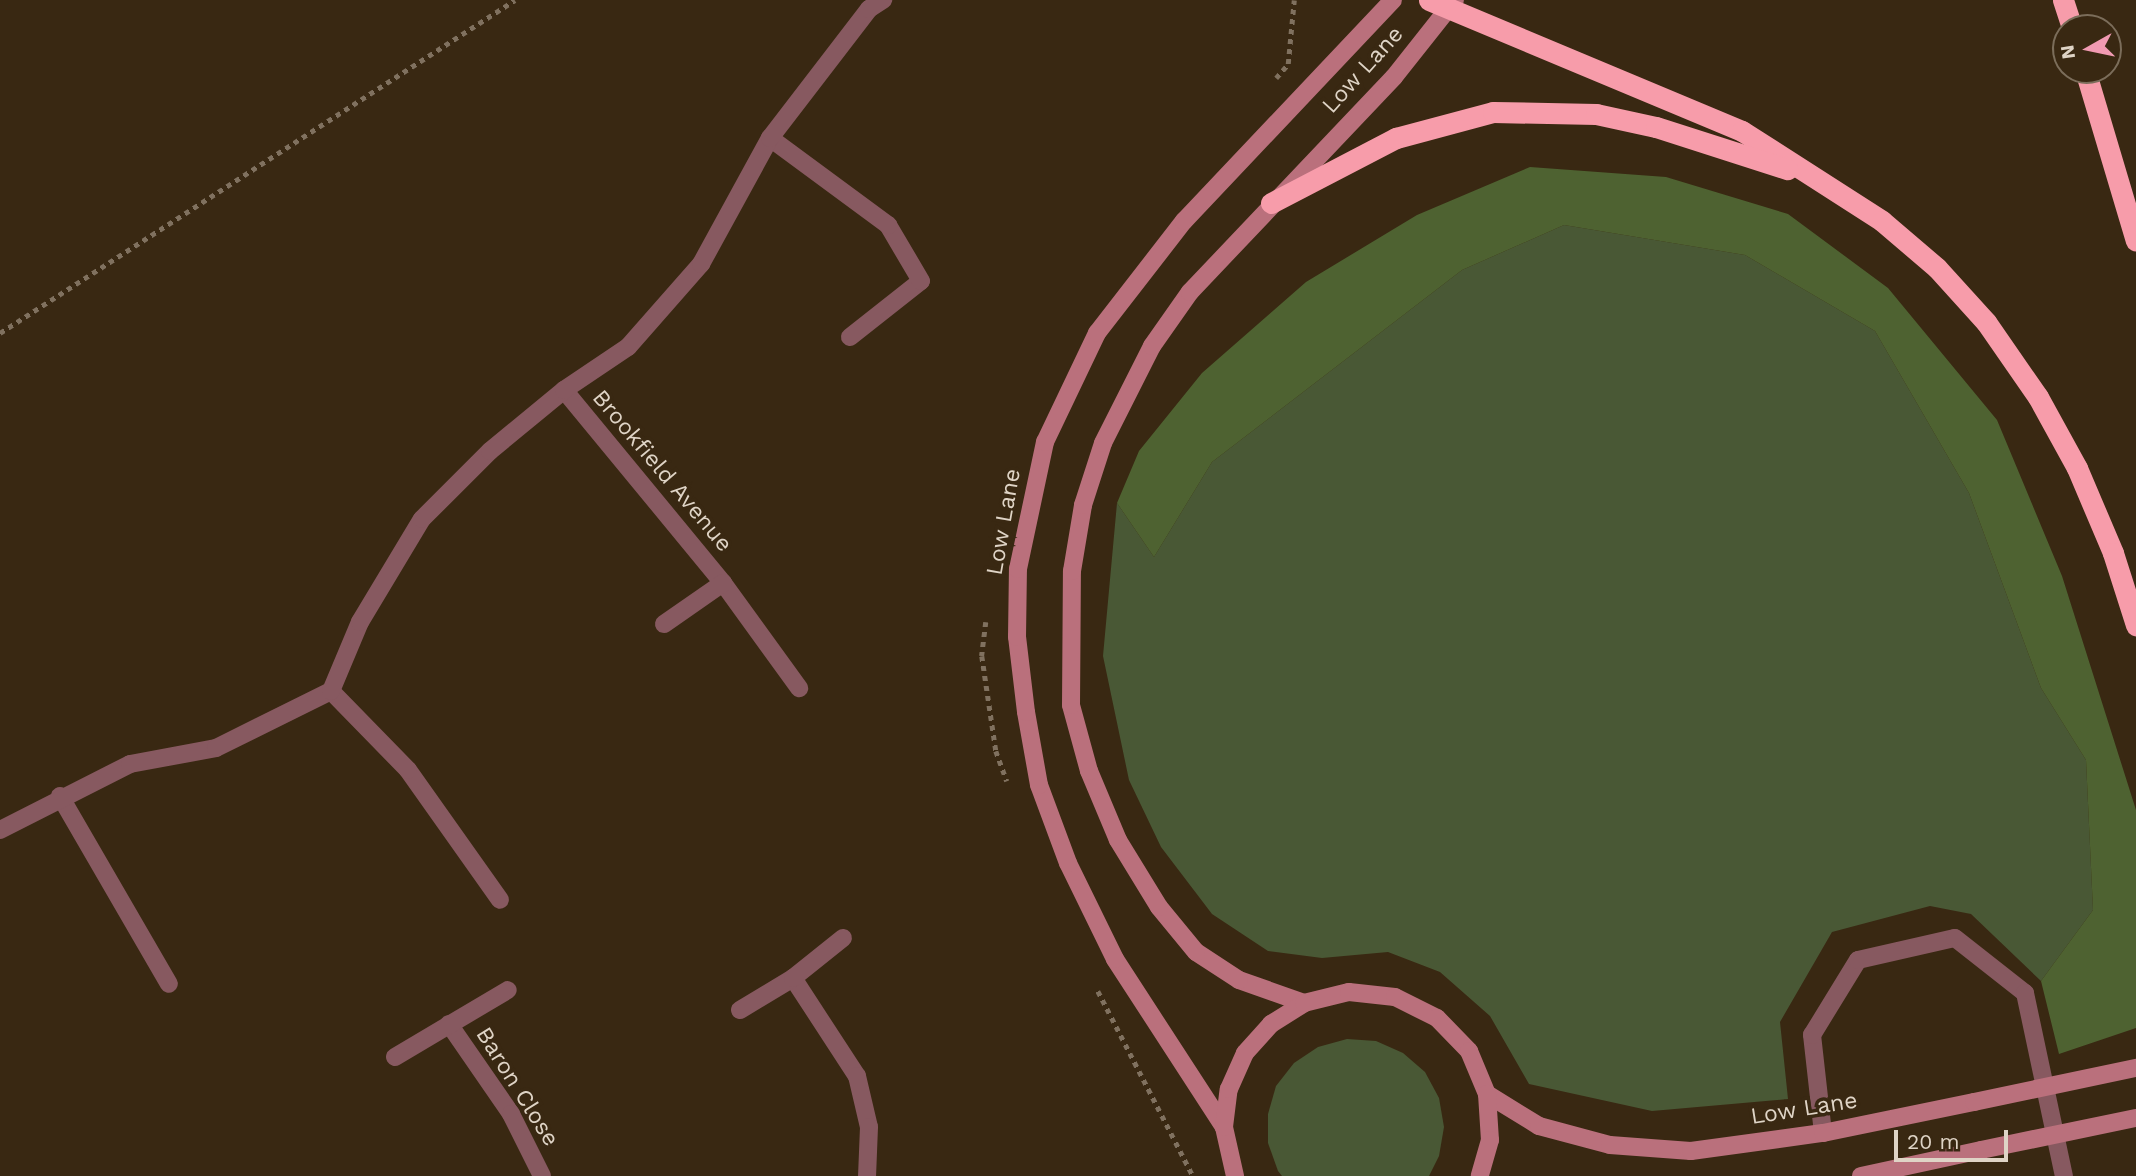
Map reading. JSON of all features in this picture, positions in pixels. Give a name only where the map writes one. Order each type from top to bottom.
[{"type":"highway","points":[[1429,0],[1452,5],[1742,131],[1882,221],[1937,268],[1986,322],[2038,397],[2077,468],[2113,553],[2136,625]]},
{"type":"highway","points":[[2089,84],[2136,241]]},
{"type":"highway","points":[[1271,203],[1396,138],[1493,112],[1542,110],[1596,114],[1656,127],[1828,184]]},
{"type":"main road","name":"Low Lane","points":[[1224,1127],[1115,959],[1068,863],[1039,785],[1026,712],[1017,637],[1018,569],[1045,442],[1097,333],[1184,221],[1393,0]]},
{"type":"main road","name":"Low Lane","points":[[1304,1003],[1239,980],[1196,952],[1159,907],[1118,840],[1089,771],[1071,705],[1072,570],[1083,505],[1103,443],[1152,346],[1190,292],[1271,203],[1394,77],[1452,5]]},
{"type":"main road","points":[[1235,1176],[1224,1127],[1229,1089],[1245,1053],[1271,1024],[1304,1003],[1349,992],[1405,1002],[1437,1018],[1469,1051],[1487,1094],[1490,1140],[1480,1176]]},
{"type":"main road","name":"Low Lane","points":[[1487,1094],[1539,1126],[1610,1145],[1691,1151],[1823,1133],[2136,1068]]},
{"type":"main road","points":[[1861,1176],[1904,1172],[1981,1150],[2136,1118]]},
{"type":"street","name":"Brookfield Avenue","points":[[331,691],[360,622],[422,519],[490,451],[564,390],[628,347],[701,264],[770,138],[869,9],[883,0]]},
{"type":"street","points":[[770,138],[888,225],[921,281],[850,337]]},
{"type":"street","name":"Brookfield Avenue","points":[[564,390],[723,583],[799,688]]},
{"type":"street","name":"Brookfield Avenue","points":[[664,624],[723,583]]},
{"type":"street","points":[[0,830],[60,796],[130,764],[216,748],[331,691],[408,770],[500,900]]},
{"type":"street","points":[[60,796],[169,984]]},
{"type":"street","points":[[740,1010],[793,978],[843,938]]},
{"type":"street","points":[[1823,1133],[1812,1035],[1858,960],[1955,938],[2025,993],[2064,1176]]},
{"type":"street","points":[[793,978],[857,1076],[869,1127],[867,1176]]},
{"type":"street","name":"Baron Close","points":[[395,1057],[508,990]]},
{"type":"street","name":"Baron Close","points":[[449,1024],[511,1114],[542,1176]]},
{"type":"path","points":[[0,333],[515,0]]},
{"type":"green space","points":[[1530,167],[1666,177],[1788,214],[1888,288],[1997,420],[2062,576],[2136,810],[2136,1028],[2059,1054],[2041,981],[2093,910],[2086,760],[2041,688],[1969,493],[1875,331],[1745,255],[1564,225],[1462,270],[1212,462],[1154,557],[1117,503],[1139,451],[1202,373],[1306,282],[1417,215]]},
{"type":"green space","points":[[1564,225],[1745,255],[1875,331],[1969,493],[2041,688],[2086,760],[2093,910],[2041,981],[1971,914],[1930,906],[1832,932],[1780,1022],[1788,1099],[1652,1111],[1529,1084],[1490,1016],[1440,972],[1388,952],[1322,958],[1268,951],[1212,914],[1161,847],[1129,780],[1103,656],[1117,503],[1154,557],[1212,462],[1462,270]]},
{"type":"green space","points":[[1347,1039],[1376,1041],[1403,1053],[1425,1072],[1439,1098],[1444,1127],[1439,1156],[1429,1176],[1282,1176],[1278,1171],[1268,1143],[1268,1114],[1276,1086],[1294,1063],[1318,1047]]}]
